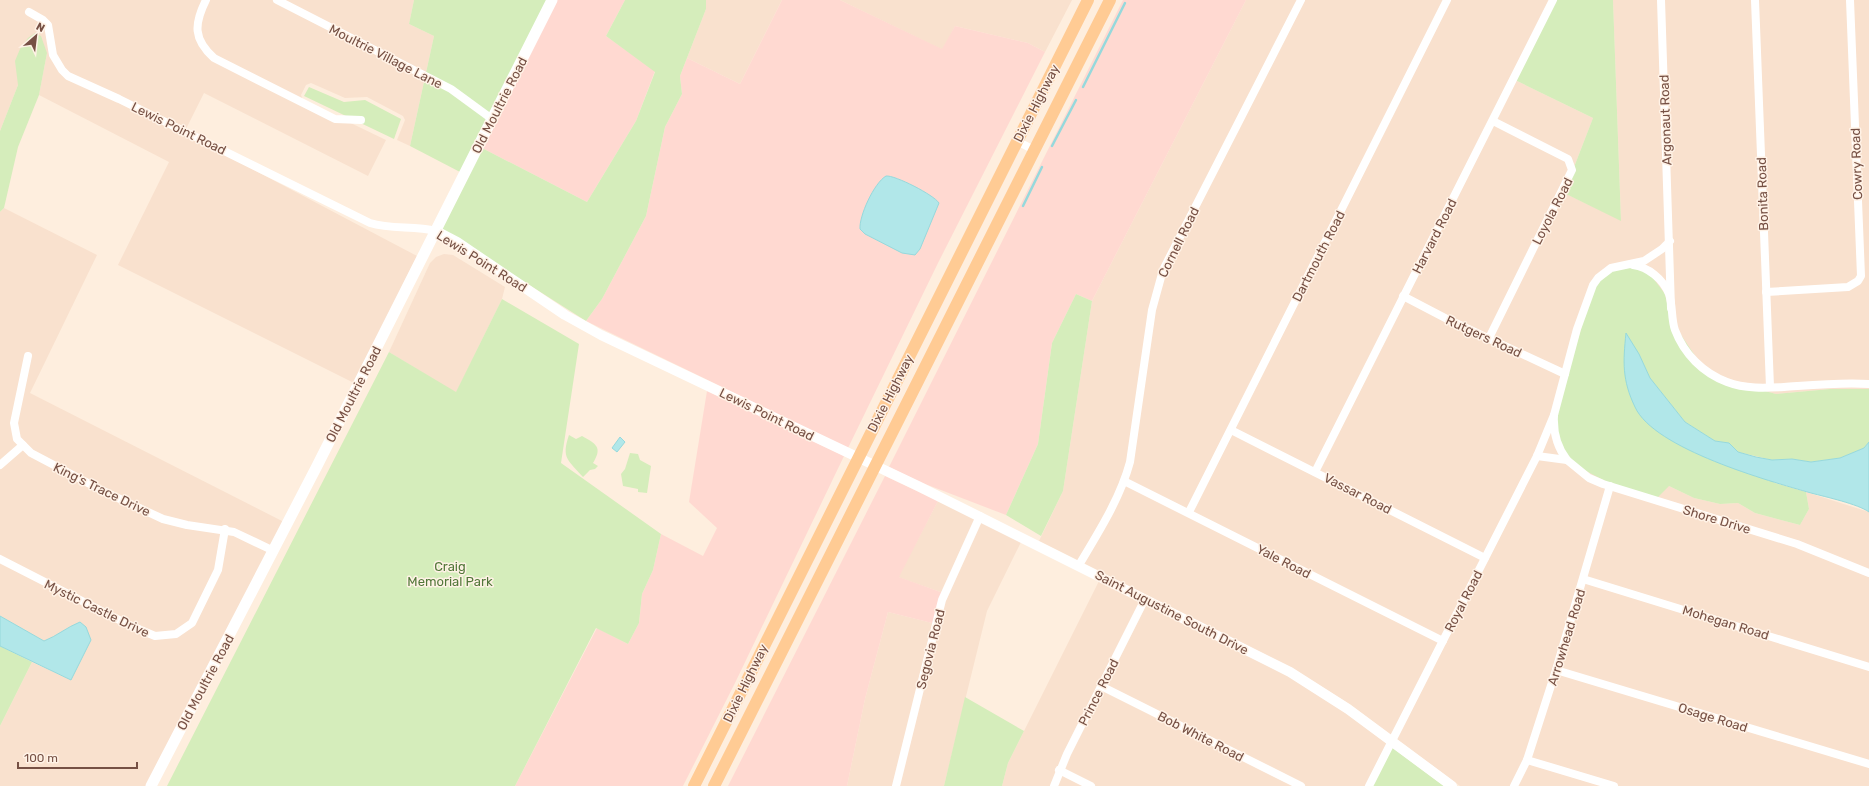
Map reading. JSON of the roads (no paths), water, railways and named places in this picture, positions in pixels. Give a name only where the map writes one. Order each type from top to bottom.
[{"type":"main road","name":"Old Moultrie Road","points":[[151,786],[274,551],[552,0]]},
{"type":"main road","name":"Dixie Highway","points":[[694,786],[1088,0]]},
{"type":"main road","name":"Dixie Highway","points":[[717,781],[1110,0]]},
{"type":"main road","points":[[703,767],[717,781]]},
{"type":"street","points":[[206,0],[200,11],[197,32],[205,50],[214,58],[335,119],[361,120]]},
{"type":"street","name":"Moultrie Village Lane","points":[[277,0],[451,89],[492,118]]},
{"type":"street","name":"Cornell Road","points":[[1079,565],[1118,496],[1130,462],[1152,310],[1162,270],[1301,0]]},
{"type":"street","name":"Dartmouth Road","points":[[1189,512],[1447,0]]},
{"type":"street","name":"Harvard Road","points":[[1315,472],[1553,0]]},
{"type":"street","name":"Argonaut Road","points":[[1660,0],[1670,240]]},
{"type":"street","name":"Bonita Road","points":[[1755,0],[1770,387]]},
{"type":"street","name":"Cowry Road","points":[[1766,292],[1848,287],[1858,281],[1861,276],[1862,270],[1860,261],[1850,0]]},
{"type":"street","name":"Lewis Point Road","points":[[29,12],[43,20],[48,25],[53,55],[62,70],[68,76],[119,99],[370,223],[387,227],[416,226],[436,231],[457,242],[565,315],[602,335],[875,466]]},
{"type":"street","name":"Loyola Road","points":[[1489,338],[1572,170],[1568,159],[1493,121]]},
{"type":"street","points":[[1017,141],[1034,150]]},
{"type":"street","points":[[1670,240],[1671,308]]},
{"type":"street","name":"Shore Drive","points":[[1670,240],[1654,256],[1633,264],[1624,264],[1611,268],[1598,278],[1592,285],[1577,329],[1554,415],[1555,436],[1558,446],[1567,460],[1589,478],[1610,486],[1797,544],[1869,573]]},
{"type":"street","points":[[1633,264],[1643,267],[1659,279],[1669,295],[1674,329],[1678,337],[1686,350],[1703,368],[1715,377],[1741,386],[1770,387],[1869,384]]},
{"type":"street","name":"Rutgers Road","points":[[1403,296],[1565,374]]},
{"type":"street","name":"King's Trace Drive","points":[[28,356],[14,423],[17,439],[31,453],[105,492],[163,519],[187,525],[224,529],[239,534],[274,551]]},
{"type":"street","name":"Royal Road","points":[[1369,786],[1537,456],[1554,415]]},
{"type":"street","name":"Vassar Road","points":[[1231,430],[1485,558]]},
{"type":"street","points":[[0,465],[23,445]]},
{"type":"street","points":[[1537,456],[1567,460]]},
{"type":"street","name":"Saint Augustine South Drive","points":[[875,466],[1079,565],[1290,672],[1342,705],[1452,786]]},
{"type":"street","name":"Yale Road","points":[[1124,481],[1189,512],[1443,641]]},
{"type":"street","name":"Arrowhead Road","points":[[1514,786],[1527,760],[1556,670],[1610,486]]},
{"type":"street","name":"Segovia Road","points":[[896,786],[942,600],[980,516]]},
{"type":"street","name":"Mystic Castle Drive","points":[[0,559],[129,625],[155,636],[176,634],[192,623],[218,570],[224,529]]},
{"type":"street","name":"Mohegan Road","points":[[1583,579],[1869,667]]},
{"type":"street","name":"Prince Road","points":[[1054,786],[1059,770],[1145,599]]},
{"type":"street","name":"Osage Road","points":[[1556,670],[1869,764]]},
{"type":"street","name":"Bob White Road","points":[[1102,686],[1301,786]]},
{"type":"street","points":[[1527,760],[1614,786]]},
{"type":"street","points":[[1059,770],[1091,786]]},
{"type":"water","points":[[886,176],[914,186],[930,195],[939,203],[920,249],[915,255],[902,253],[865,234],[860,229],[860,223],[868,200],[877,185]]},
{"type":"water","points":[[1626,333],[1639,354],[1650,378],[1685,422],[1715,441],[1729,443],[1738,452],[1772,460],[1792,459],[1811,462],[1840,458],[1864,448],[1869,442],[1869,512],[1850,504],[1742,472],[1688,450],[1665,436],[1646,422],[1635,407],[1631,397],[1624,371]]},
{"type":"water","points":[[620,437],[625,442],[617,452],[612,448]]},
{"type":"water","points":[[0,616],[44,641],[80,622],[86,627],[91,640],[71,680],[0,646]]},
{"type":"waterway","points":[[1083,87],[1125,3]]},
{"type":"waterway","points":[[1052,146],[1076,100]]},
{"type":"waterway","points":[[1023,206],[1042,167]]},
{"type":"park label","name":"Craig Memorial Park","points":[[450,574]]}]
